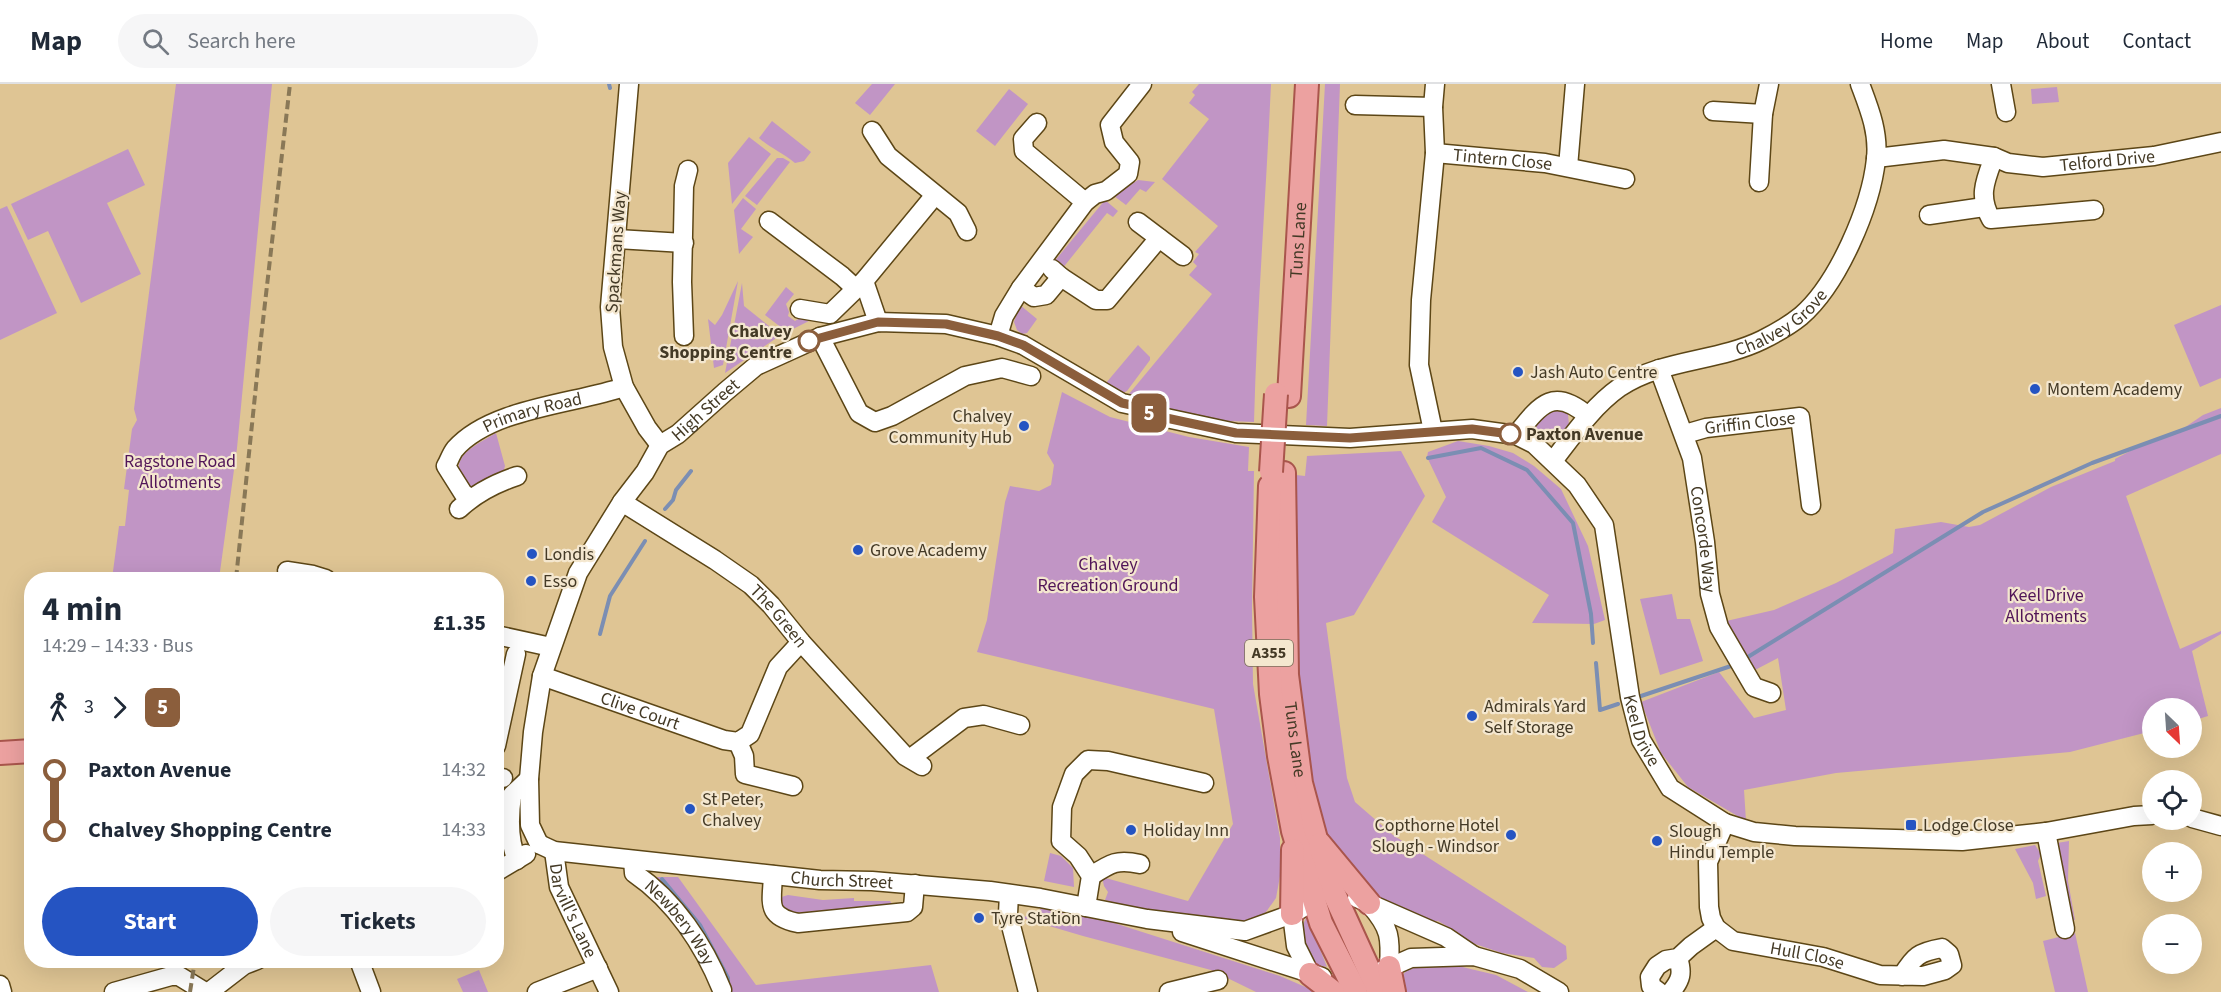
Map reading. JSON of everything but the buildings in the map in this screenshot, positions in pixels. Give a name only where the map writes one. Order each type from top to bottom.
[{"type":"main road","name":"Tuns Lane","points":[[1283,395],[1292,84]]},
{"type":"main road","name":"Tuns Lane","points":[[1283,395],[1307,84]]},
{"type":"main road","name":"A355","points":[[1277,472],[1283,395]]},
{"type":"main road","name":"Tuns Lane","points":[[1277,472],[1266,597],[1271,694],[1279,756],[1293,831],[1325,899]]},
{"type":"main road","name":"Tuns Lane","points":[[1277,472],[1287,675],[1301,783],[1326,876],[1321,923],[1363,984]]},
{"type":"main road","points":[[0,753],[24,752]]},
{"type":"main road","name":"A355","points":[[1292,914],[1293,831]]},
{"type":"main road","name":"A355","points":[[1317,840],[1370,903]]},
{"type":"main road","points":[[1310,974],[1363,984]]},
{"type":"main road","name":"A355","points":[[1363,984],[1394,992]]},
{"type":"street","name":"Spackmans Way","points":[[629,84],[610,307],[613,347],[624,387],[647,428],[660,445]]},
{"type":"street","points":[[998,336],[1004,316],[1021,288],[1085,202],[1095,194],[1106,191],[1128,174],[1130,162],[1114,142],[1110,125],[1142,84]]},
{"type":"street","points":[[1433,431],[1419,364],[1421,300],[1435,153],[1433,107],[1435,84]]},
{"type":"street","name":"Tintern Close","points":[[1568,166],[1575,84]]},
{"type":"street","points":[[1759,182],[1763,114],[1769,84]]},
{"type":"street","name":"Chalvey Grove","points":[[1553,461],[1588,416],[1621,386],[1659,369],[1719,356],[1762,340],[1801,316],[1834,278],[1863,213],[1876,158],[1874,122],[1860,84]]},
{"type":"street","points":[[1355,105],[1433,107]]},
{"type":"street","points":[[1713,111],[1763,114]]},
{"type":"street","points":[[1037,123],[1023,139],[1024,151],[1085,202]]},
{"type":"street","points":[[872,131],[888,156],[958,213],[967,231]]},
{"type":"street","name":"Telford Drive","points":[[1876,158],[1944,150],[1994,158],[2008,164],[2043,167],[2154,156],[2221,142]]},
{"type":"street","name":"Tintern Close","points":[[1435,153],[1568,166],[1585,172],[1625,179]]},
{"type":"street","points":[[1994,158],[1983,185],[1984,207],[1991,219],[2094,210]]},
{"type":"street","points":[[684,336],[682,282],[684,186],[688,170]]},
{"type":"street","points":[[800,309],[830,314],[860,285],[935,195]]},
{"type":"street","points":[[1929,215],[1984,207]]},
{"type":"street","points":[[769,221],[842,276],[860,285],[878,322]]},
{"type":"street","points":[[1138,222],[1183,256]]},
{"type":"street","points":[[1042,262],[1096,300],[1107,300],[1159,238]]},
{"type":"street","points":[[617,239],[684,243]]},
{"type":"street","points":[[1021,288],[1034,297],[1046,295],[1061,277]]},
{"type":"street","name":"High Street","points":[[546,847],[530,825],[532,740],[542,676],[578,573],[622,502],[645,472],[660,445],[678,434],[756,366],[820,337],[878,322],[946,324],[998,336],[1023,345],[1122,403],[1136,406],[1157,416],[1236,433],[1293,437]]},
{"type":"street","points":[[820,337],[859,413],[875,422],[892,416],[965,376],[1002,368],[1031,376]]},
{"type":"street","name":"Concorde Way","points":[[1659,369],[1692,458],[1705,542],[1710,594],[1719,627],[1754,687],[1771,693]]},
{"type":"street","name":"Primary Road","points":[[517,476],[502,481],[465,504],[463,493],[446,466],[454,450],[471,436],[491,425],[526,411],[624,387]]},
{"type":"street","points":[[1516,435],[1538,408],[1561,400],[1575,405],[1588,416]]},
{"type":"street","name":"Griffin Close","points":[[1685,434],[1706,428],[1800,417],[1811,505]]},
{"type":"street","name":"Keel Drive","points":[[1293,437],[1350,438],[1472,429],[1516,435],[1534,444],[1577,485],[1604,525],[1630,697],[1641,740],[1670,788],[1725,823],[1754,832],[1795,837],[1962,841],[2046,832],[2142,816]]},
{"type":"street","name":"The Green","points":[[622,502],[751,585],[905,756],[917,762],[964,718],[984,715],[1020,725]]},
{"type":"street","points":[[287,571],[294,572]]},
{"type":"street","points":[[504,637],[551,647]]},
{"type":"street","points":[[793,786],[745,774],[744,756],[738,742],[750,734],[778,667],[801,642]]},
{"type":"street","points":[[504,711],[516,654]]},
{"type":"street","name":"Clive Court","points":[[542,676],[724,740],[738,742]]},
{"type":"street","points":[[504,740],[532,740]]},
{"type":"street","points":[[1086,907],[1091,876],[1078,855],[1061,841],[1062,807],[1074,774],[1089,760],[1108,761],[1204,783]]},
{"type":"street","points":[[517,860],[513,851],[509,818],[512,795],[530,779]]},
{"type":"street","points":[[2202,818],[2219,819]]},
{"type":"street","points":[[1659,992],[1652,986],[1650,978],[1657,966],[1666,960],[1678,958],[1716,928],[1709,907],[1708,862],[1725,823]]},
{"type":"street","points":[[2046,832],[2066,929]]},
{"type":"street","points":[[504,867],[546,847]]},
{"type":"street","name":"Church Street","points":[[546,847],[633,860],[820,880],[915,884],[1009,894],[1147,919],[1245,931],[1325,899]]},
{"type":"street","name":"Darvill's Lane","points":[[546,847],[559,887],[609,992]]},
{"type":"street","name":"Newbery Way","points":[[633,860],[634,873],[655,887],[688,927],[710,960],[722,990]]},
{"type":"street","points":[[1091,876],[1106,866],[1122,860],[1140,864]]},
{"type":"street","points":[[773,875],[771,898],[774,913],[782,919],[798,922],[907,912],[913,907],[915,884]]},
{"type":"street","points":[[1009,894],[1008,914],[1028,992]]},
{"type":"street","points":[[1325,899],[1354,897],[1370,903],[1446,937],[1474,956]]},
{"type":"street","points":[[1363,984],[1389,933],[1370,903]]},
{"type":"street","points":[[1292,914],[1296,946],[1310,974]]},
{"type":"street","name":"Church Street","points":[[1147,919],[1227,948],[1310,974]]},
{"type":"street","name":"Hull Close","points":[[1716,928],[1733,941],[1822,957],[1880,975],[1902,976]]},
{"type":"street","points":[[1363,984],[1411,958],[1474,956],[1520,969],[1559,992]]},
{"type":"street","points":[[1671,992],[1679,983],[1682,970],[1678,958]]},
{"type":"street","points":[[114,992],[170,968],[179,976],[207,992],[240,968]]},
{"type":"street","points":[[362,968],[371,992]]},
{"type":"street","name":"Darvill's Lane","points":[[537,992],[598,968]]},
{"type":"street","points":[[1169,992],[1197,988],[1218,980]]},
{"type":"street","points":[[0,985],[2,992]]},
{"type":"green space","name":"Ragstone Road Allotments","points":[[176,84],[272,84],[237,448],[220,572],[113,572],[119,526],[125,526],[129,490],[124,489],[132,429],[137,420],[134,409]]},
{"type":"green space","points":[[872,84],[895,84],[870,115],[855,103]]},
{"type":"green space","points":[[1199,84],[1271,84],[1254,422],[1204,420],[1137,401],[1129,394],[1212,294],[1189,275],[1197,266],[1193,262],[1199,254],[1195,252],[1218,226],[1162,179],[1209,119],[1189,103],[1195,95],[1192,92]]},
{"type":"green space","points":[[1325,84],[1340,84],[1327,426],[1306,425]]},
{"type":"green space","points":[[2057,87],[2059,102],[2032,104],[2031,89]]},
{"type":"green space","points":[[1009,89],[1028,104],[995,146],[976,131]]},
{"type":"green space","points":[[772,121],[811,152],[804,161],[795,163],[759,138]]},
{"type":"green space","points":[[749,137],[771,154],[732,204],[728,163]]},
{"type":"green space","points":[[128,149],[145,185],[107,203],[141,274],[81,303],[48,231],[28,240],[11,204]]},
{"type":"green space","points":[[777,158],[790,162],[757,205],[745,196]]},
{"type":"green space","points":[[1138,180],[1155,182],[1146,192],[1140,189],[1126,205],[1114,196]]},
{"type":"green space","points":[[743,198],[756,209],[741,229],[753,237],[739,254],[734,210]]},
{"type":"green space","points":[[1105,200],[1118,211],[1113,217],[1107,213],[1062,269],[1053,263]]},
{"type":"green space","points":[[7,206],[57,313],[0,340],[0,209]]},
{"type":"green space","points":[[738,281],[723,365],[714,368],[708,319],[715,325]]},
{"type":"green space","points":[[742,283],[744,306],[779,334],[778,337],[725,373]]},
{"type":"green space","points":[[786,287],[794,294],[786,304],[788,316],[795,321],[800,318],[809,321],[787,332],[765,315]]},
{"type":"green space","points":[[1020,305],[1037,319],[1027,333],[1022,334],[1017,330],[1014,322]]},
{"type":"green space","points":[[2221,305],[2221,378],[2200,387],[2174,325]]},
{"type":"green space","points":[[1138,345],[1150,357],[1150,360],[1127,391],[1123,393],[1106,383]]},
{"type":"green space","name":"Chalvey Recreation Ground","points":[[1062,392],[1110,417],[1189,437],[1249,447],[1248,471],[1254,471],[1253,684],[1280,838],[1280,876],[1276,898],[1266,912],[1249,923],[1186,924],[1105,900],[1108,892],[1102,877],[1188,901],[1233,824],[1214,709],[977,652],[987,620],[1005,502],[1010,486],[1039,491],[1051,485],[1054,465],[1047,453]]},
{"type":"green space","points":[[1560,407],[1568,414],[1569,425],[1552,436],[1538,434],[1534,430],[1539,417]]},
{"type":"green space","name":"Keel Drive Allotments","points":[[2221,408],[2221,454],[2126,496],[2180,649],[2221,631],[2221,634],[2192,651],[2208,716],[2202,718],[2202,698],[2142,698],[2142,734],[2070,752],[1836,773],[1744,790],[1746,821],[1688,787],[1661,753],[1641,702],[1719,672],[1754,718],[1786,710],[1778,658],[1755,670],[1722,622],[1774,610],[1836,583],[1893,553],[1895,529],[1941,522],[1969,527],[1980,525],[2051,487],[2115,461],[2136,448],[2184,428],[2203,415]]},
{"type":"green space","points":[[496,433],[505,466],[503,473],[474,488],[467,487],[459,468],[461,460],[472,448]]},
{"type":"green space","points":[[1458,441],[1513,453],[1534,466],[1561,489],[1588,546],[1605,620],[1594,624],[1532,623],[1549,595],[1432,522],[1446,497],[1427,457],[1428,452]]},
{"type":"green space","points":[[1401,451],[1425,496],[1354,615],[1326,623],[1347,778],[1355,802],[1393,835],[1566,946],[1567,959],[1554,968],[1542,967],[1534,958],[1502,953],[1466,941],[1457,932],[1438,921],[1420,924],[1367,895],[1328,848],[1299,755],[1290,556],[1296,475],[1305,476],[1307,456]]},
{"type":"green space","points":[[1672,594],[1677,619],[1690,619],[1703,661],[1660,675],[1640,599]]},
{"type":"green space","points":[[2069,841],[2068,881],[2075,920],[2071,921],[2051,844]]},
{"type":"green space","points":[[2035,845],[2041,854],[2038,861],[2046,896],[2036,899],[2033,883],[2015,849]]},
{"type":"green space","points":[[1050,853],[1061,856],[1073,868],[1074,887],[1044,881]]},
{"type":"green space","points":[[653,877],[678,877],[756,985],[931,965],[939,992],[727,992]]},
{"type":"green space","points":[[788,895],[823,900],[854,898],[854,901],[890,901],[895,908],[785,913],[778,898]]},
{"type":"green space","points":[[1043,908],[1111,922],[1280,976],[1317,992],[1256,992],[1211,970],[1022,918]]},
{"type":"green space","points":[[1307,916],[1327,967],[1312,962],[1304,952],[1301,934]]},
{"type":"green space","points":[[2075,933],[2088,992],[2055,992],[2043,941]]},
{"type":"green space","points":[[1426,964],[1454,965],[1496,975],[1528,992],[1397,992],[1406,972]]},
{"type":"green space","points":[[479,970],[488,992],[463,992],[457,979]]},
{"type":"waterway","points":[[609,84],[610,88]]},
{"type":"waterway","points":[[1743,660],[1983,512],[2092,463],[2221,416]]},
{"type":"waterway","points":[[1428,458],[1481,448],[1527,470],[1573,523],[1591,614],[1593,643]]},
{"type":"waterway","points":[[665,509],[691,471]]},
{"type":"waterway","points":[[600,634],[610,596],[645,541]]},
{"type":"waterway","points":[[1596,663],[1600,710],[1618,704]]},
{"type":"waterway","points":[[1638,697],[1734,665]]},
{"type":"waterway","points":[[662,879],[700,925],[728,978],[728,985]]},
{"type":"railway","points":[[237,572],[290,84]]},
{"type":"railway","points":[[190,992],[194,968]]},
{"type":"bus line","name":"5","points":[[809,341],[878,322],[946,324],[998,336],[1023,345],[1122,403],[1136,406],[1157,416],[1236,433],[1350,438],[1472,429],[1510,434]]},
{"type":"place","name":"Chalvey Shopping Centre","points":[[809,341]]},
{"type":"place","name":"Jash Auto Centre","points":[[1518,372]]},
{"type":"place","name":"Montem Academy","points":[[2035,389]]},
{"type":"place","name":"Chalvey Community Hub","points":[[1024,426]]},
{"type":"place","name":"Paxton Avenue","points":[[1510,434]]},
{"type":"place","name":"Grove Academy","points":[[858,550]]},
{"type":"place","name":"Londis","points":[[532,554]]},
{"type":"place","name":"Esso","points":[[531,581]]},
{"type":"place","name":"Admirals Yard Self Storage","points":[[1472,716]]},
{"type":"place","name":"St Peter, Chalvey","points":[[690,809]]},
{"type":"place","name":"Lodge Close","points":[[1911,825]]},
{"type":"place","name":"Holiday Inn","points":[[1131,830]]},
{"type":"place","name":"Copthorne Hotel Slough - Windsor","points":[[1511,835]]},
{"type":"place","name":"Slough Hindu Temple","points":[[1657,841]]},
{"type":"place","name":"Tyre Station","points":[[979,918]]}]
